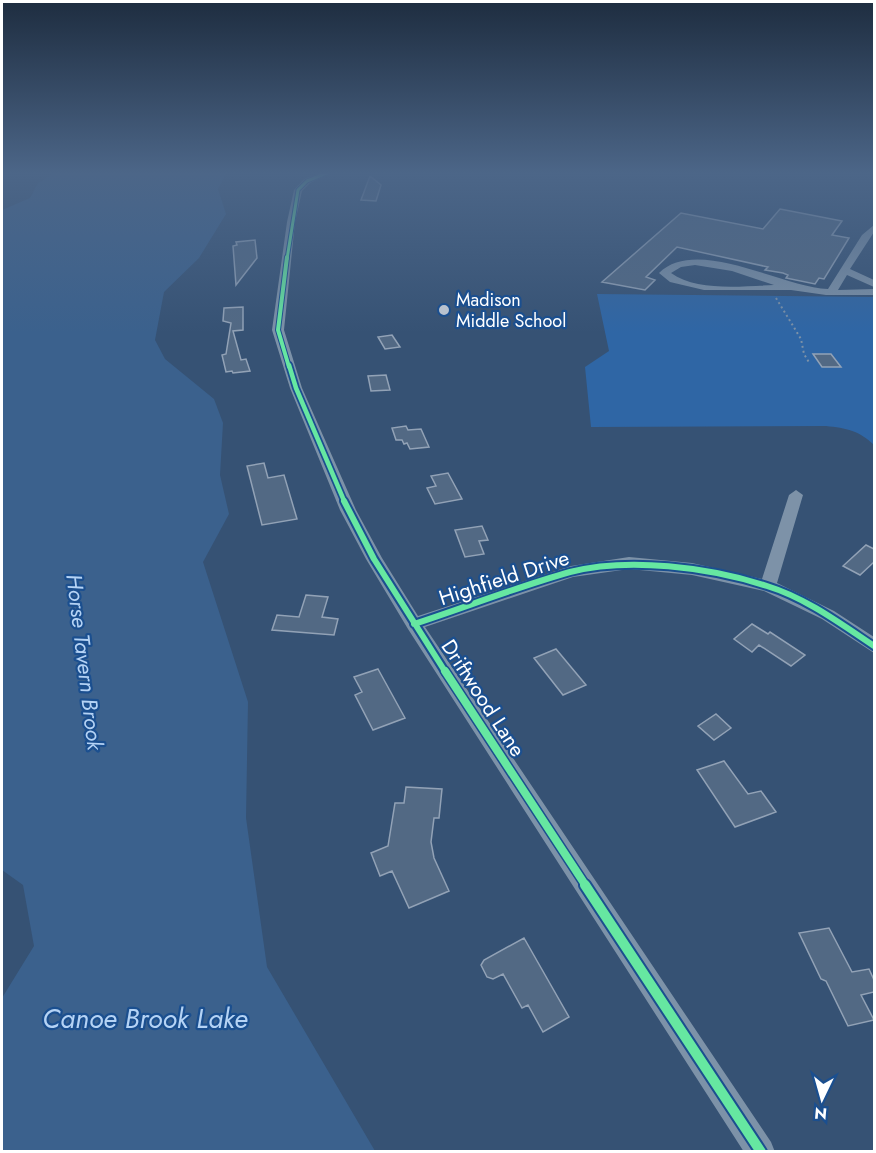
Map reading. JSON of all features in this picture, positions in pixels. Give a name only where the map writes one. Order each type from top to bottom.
[{"type":"street","name":"Driftwood Lane","points":[[291,226],[278,330],[296,388],[348,510],[374,559],[414,624],[761,1152]]},
{"type":"street","points":[[832,291],[865,237],[874,228]]},
{"type":"street","points":[[790,287],[682,284],[670,280],[664,273],[676,264],[702,262],[739,270],[790,287],[810,291],[874,292]]},
{"type":"street","points":[[846,271],[874,284]]},
{"type":"street","points":[[768,586],[796,495]]},
{"type":"street","name":"Highfield Drive","points":[[414,624],[571,572],[629,563],[692,570],[768,586],[828,615],[874,646]]},
{"type":"path","points":[[770,288],[801,339],[804,354],[810,364]]},
{"type":"shaded area","points":[[597,294],[874,297],[874,445],[852,431],[826,426],[591,427],[585,367],[609,351]]},
{"type":"water","name":"Canoe Brook Lake","points":[[2,226],[219,226],[199,258],[164,292],[155,340],[165,359],[214,399],[223,423],[220,475],[229,514],[203,562],[248,702],[246,818],[267,967],[375,1151],[2,1151],[2,998],[34,946],[23,885],[2,870]]},
{"type":"building","points":[[666,226],[747,226],[763,229],[766,226],[839,226],[832,235],[849,238],[824,279],[819,278],[815,284],[786,278],[788,275],[765,270],[768,267],[677,247],[646,277],[655,280],[645,290],[602,282]]},
{"type":"building","points":[[255,240],[257,258],[236,285],[233,246],[237,245],[236,242]]},
{"type":"building","points":[[243,307],[243,330],[233,331],[241,360],[246,359],[250,371],[226,372],[222,355],[226,354],[231,323],[223,321],[224,308]]},
{"type":"building","points":[[392,335],[400,347],[385,349],[378,337]]},
{"type":"building","points":[[813,354],[831,354],[841,367],[822,367]]},
{"type":"building","points":[[386,375],[390,390],[371,391],[368,376]]},
{"type":"building","points":[[406,426],[408,430],[421,429],[429,447],[410,449],[407,443],[396,440],[392,428]]},
{"type":"building","points":[[264,463],[268,478],[284,475],[297,519],[262,525],[247,466]]},
{"type":"building","points":[[448,473],[462,499],[435,504],[427,488],[436,486],[431,476]]},
{"type":"building","points":[[482,526],[488,540],[479,541],[484,554],[465,557],[455,530]]},
{"type":"building","points":[[866,545],[874,549],[874,562],[860,575],[843,566]]},
{"type":"building","points":[[306,595],[328,597],[322,617],[338,619],[334,635],[272,630],[277,615],[299,617]]},
{"type":"building","points":[[752,624],[768,634],[770,632],[805,655],[791,666],[759,645],[752,652],[734,639]]},
{"type":"building","points":[[556,649],[586,685],[563,695],[534,658]]},
{"type":"building","points":[[378,669],[405,718],[373,730],[355,695],[362,692],[354,677]]},
{"type":"building","points":[[716,714],[731,728],[714,740],[698,726]]},
{"type":"building","points":[[724,761],[748,794],[761,791],[776,812],[735,827],[697,770]]},
{"type":"building","points":[[406,787],[442,789],[439,818],[434,818],[431,842],[434,858],[449,891],[409,908],[392,871],[380,876],[371,853],[388,846],[395,803],[404,803]]},
{"type":"building","points":[[829,928],[852,972],[869,969],[874,980],[874,992],[861,995],[874,1020],[848,1026],[826,981],[821,979],[799,933]]},
{"type":"building","points":[[524,938],[569,1017],[543,1032],[528,1005],[522,1008],[503,974],[493,979],[487,977],[481,965],[484,960]]},
{"type":"cycle path","points":[[291,226],[278,330],[296,388],[348,510],[374,559],[414,624],[761,1152]]},
{"type":"cycle path","points":[[414,624],[571,572],[629,563],[692,569],[768,586],[828,615],[874,646]]},
{"type":"place","name":"Madison Middle School","points":[[444,310]]},
{"type":"water label","name":"Horse Tavern Brook","points":[[85,662]]}]
